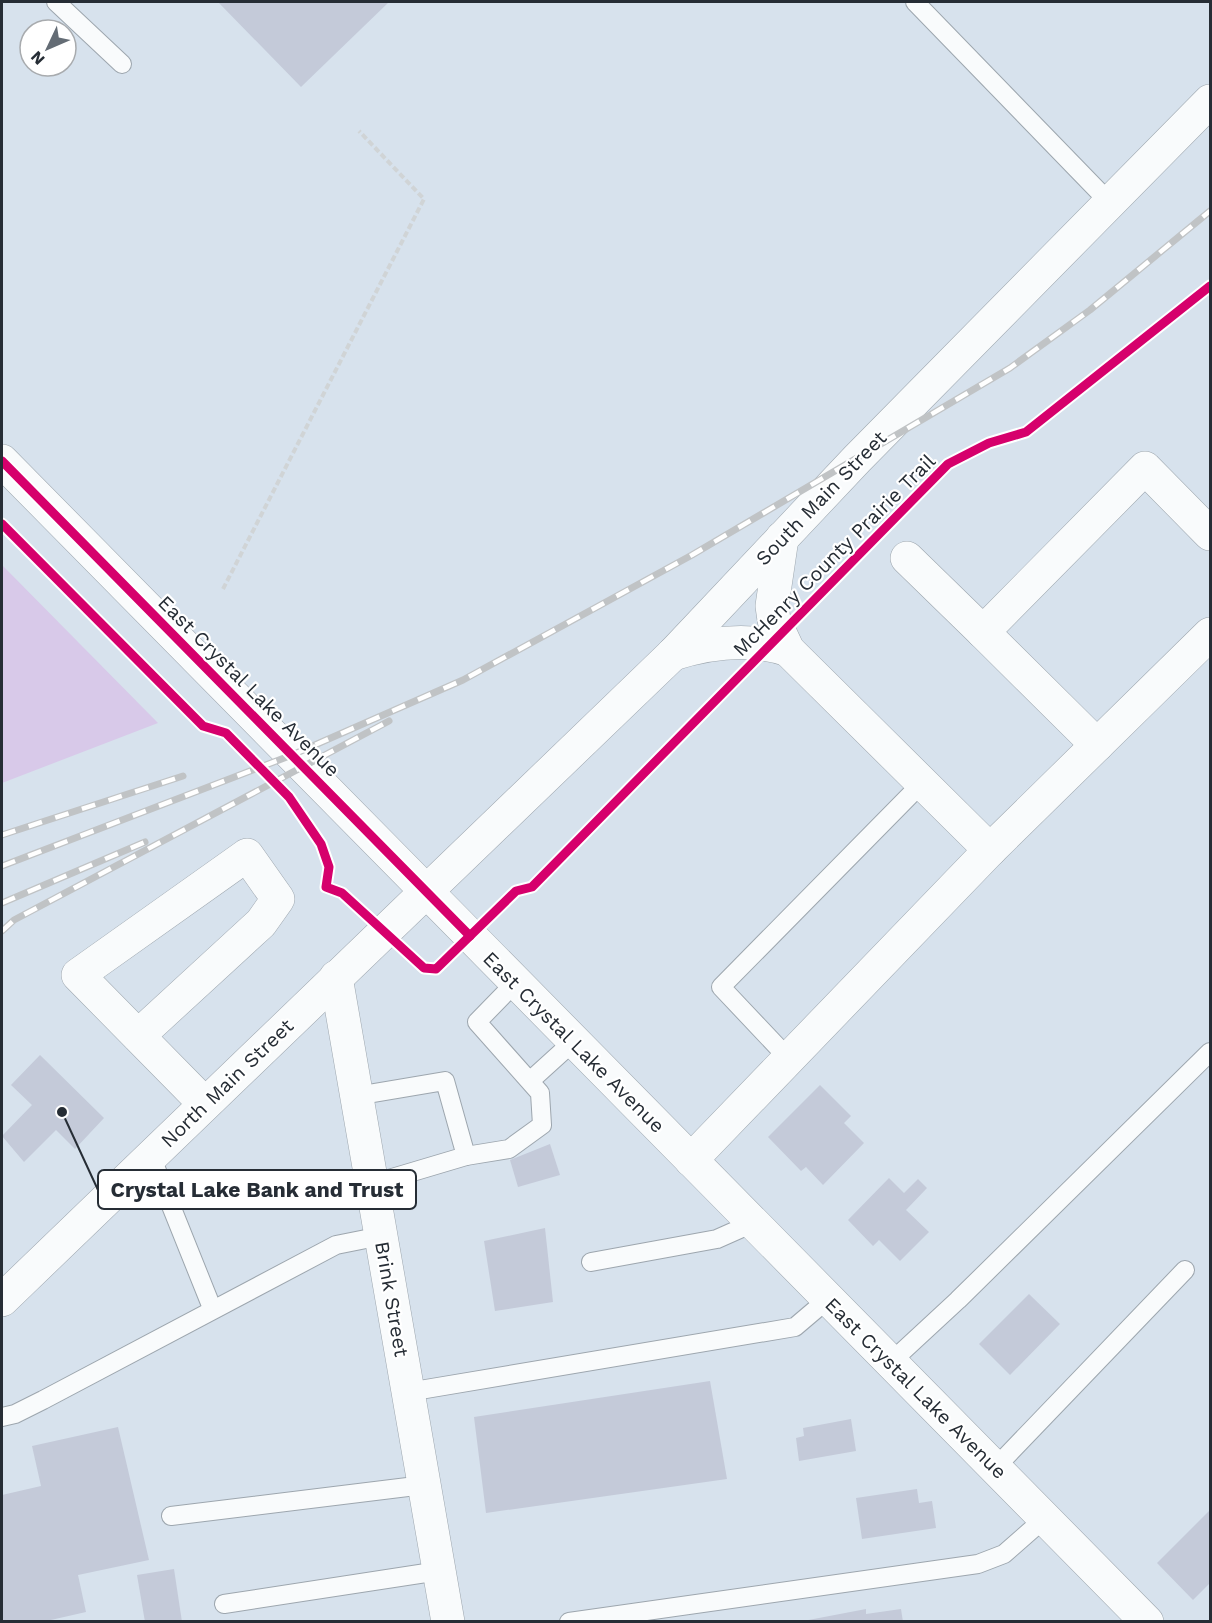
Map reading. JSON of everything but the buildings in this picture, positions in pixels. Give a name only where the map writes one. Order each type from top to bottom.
[{"type":"street","name":"South Main Street","points":[[426,890],[673,654],[857,459],[1210,101]]},
{"type":"street","name":"East Crystal Lake Avenue","points":[[2,462],[1148,1622]]},
{"type":"street","points":[[983,632],[1145,468],[1210,534]]},
{"type":"street","points":[[782,538],[772,606],[774,620],[788,650],[990,849]]},
{"type":"street","points":[[907,558],[1097,745]]},
{"type":"street","points":[[691,1160],[990,849],[1210,633]]},
{"type":"street","points":[[673,654],[706,645],[745,641],[770,644],[788,650]]},
{"type":"street","points":[[138,1036],[261,923],[278,898],[247,855],[78,975],[138,1036],[205,1104]]},
{"type":"street","name":"North Main Street","points":[[2,1300],[426,890]]},
{"type":"street","name":"Brink Street","points":[[336,977],[448,1622]]},
{"type":"lane","points":[[915,2],[1110,203]]},
{"type":"lane","points":[[60,3],[122,64]]},
{"type":"lane","points":[[789,1059],[721,987],[923,782]]},
{"type":"lane","points":[[372,1184],[466,1156],[509,1149],[542,1125],[540,1093],[531,1080],[477,1022],[515,983]]},
{"type":"lane","points":[[531,1080],[573,1041]]},
{"type":"lane","points":[[891,1362],[958,1300],[1210,1052]]},
{"type":"lane","points":[[356,1096],[445,1081],[466,1156]]},
{"type":"lane","points":[[151,1156],[213,1308]]},
{"type":"lane","points":[[591,1262],[717,1239],[753,1223]]},
{"type":"lane","points":[[2,1417],[15,1414],[43,1400],[213,1308],[336,1245],[381,1236]]},
{"type":"lane","points":[[995,1468],[1185,1270]]},
{"type":"lane","points":[[408,1392],[795,1327],[828,1299]]},
{"type":"lane","points":[[171,1516],[424,1485]]},
{"type":"lane","points":[[568,1622],[978,1564],[1004,1554],[1045,1518]]},
{"type":"lane","points":[[224,1604],[439,1571]]},
{"type":"path","points":[[223,589],[424,199],[359,131]]},
{"type":"shaded area","points":[[2,565],[158,723],[2,783]]},
{"type":"railway","points":[[2,866],[292,755],[463,680],[692,555],[1010,368],[1090,310],[1210,211]]},
{"type":"railway","points":[[2,931],[14,920],[389,721]]},
{"type":"railway","points":[[2,835],[183,776]]},
{"type":"railway","points":[[2,903],[145,842]]},
{"type":"cycle path","name":"McHenry County Prairie Trail","points":[[2,524],[203,726],[226,733],[289,797],[321,844],[329,867],[326,887],[342,893],[424,968],[436,969],[516,891],[532,887],[948,464],[989,443],[1026,432],[1210,286]]},
{"type":"cycle path","points":[[2,461],[470,936]]},
{"type":"place","name":"Crystal Lake Bank and Trust","points":[[62,1112]]}]
